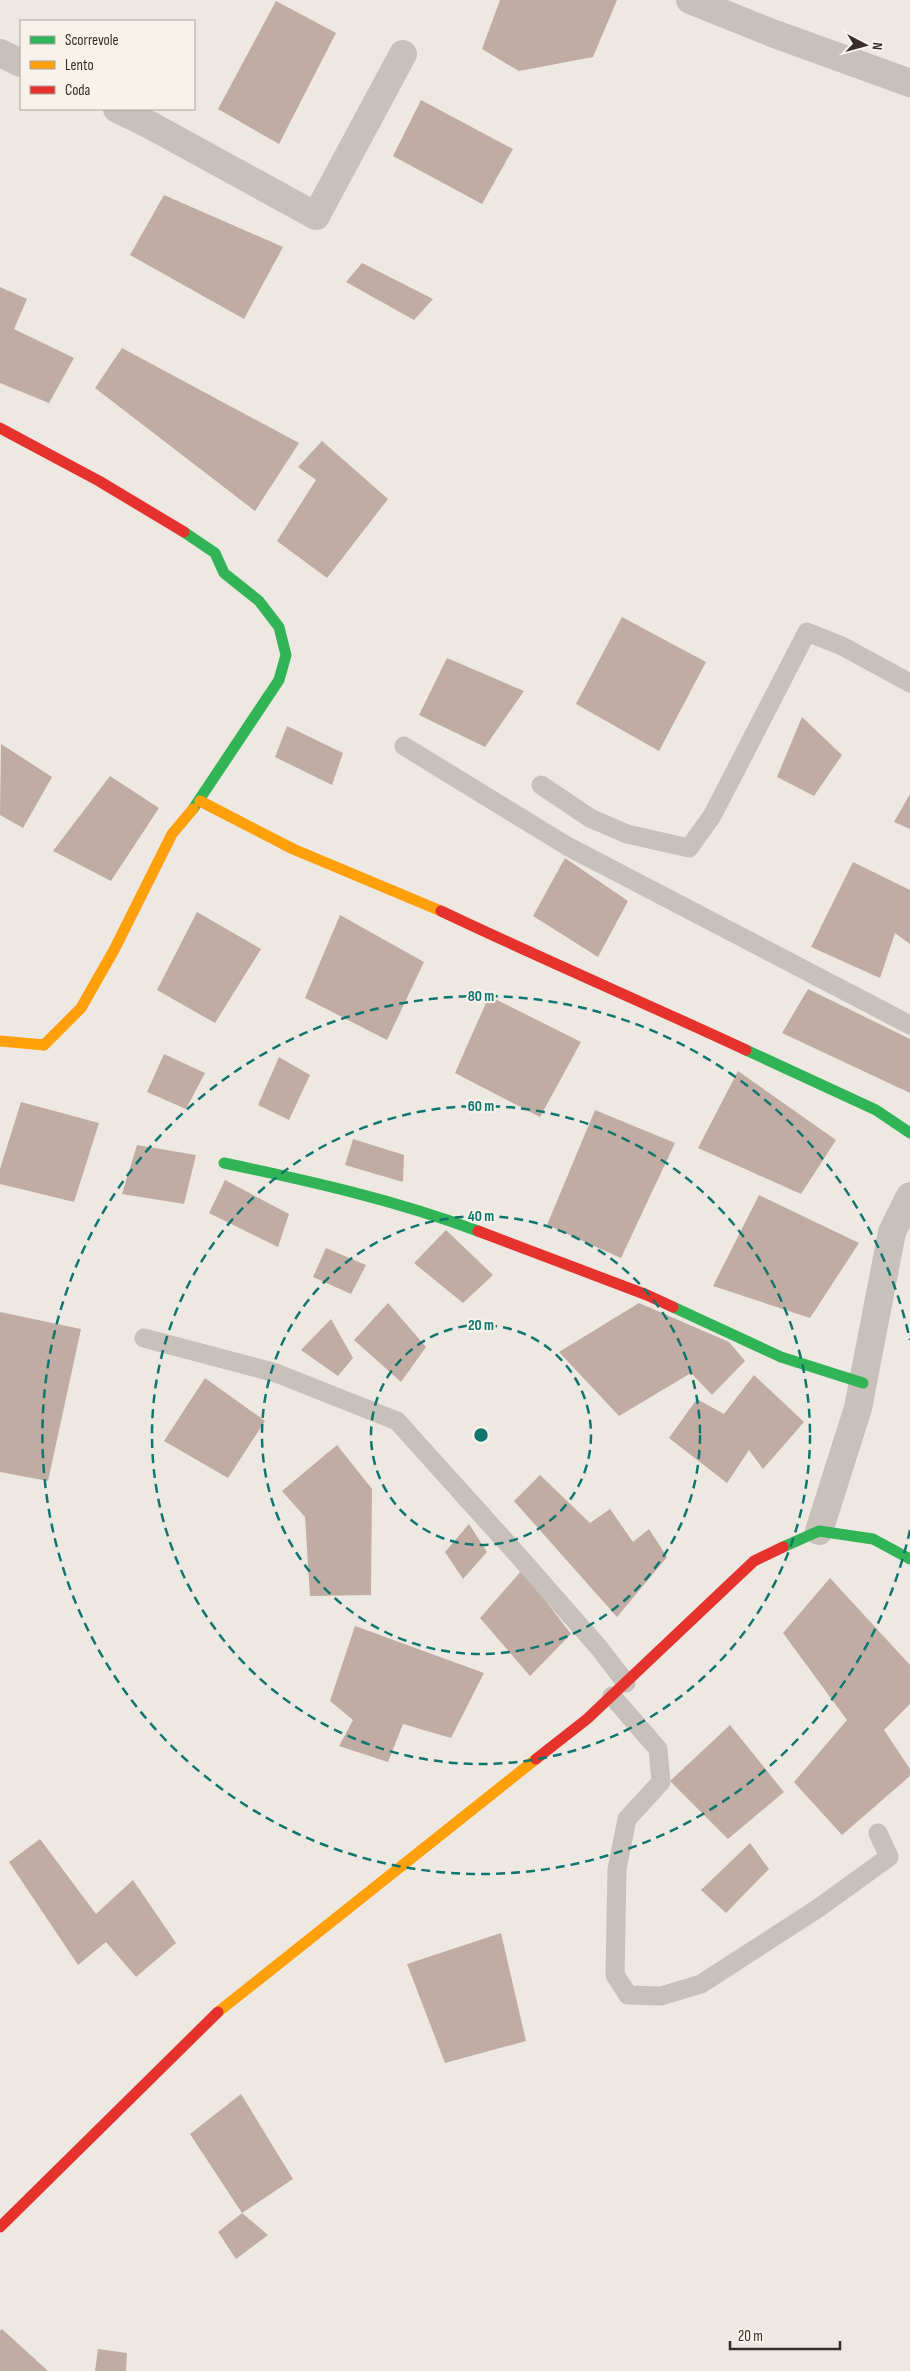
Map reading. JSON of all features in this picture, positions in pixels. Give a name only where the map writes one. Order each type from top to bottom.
[{"type":"street","points":[[690,0],[772,33],[910,83]]},
{"type":"street","points":[[0,53],[20,63]]},
{"type":"street","points":[[119,110],[316,216],[403,54]]},
{"type":"street","points":[[0,428],[99,481],[173,524],[215,553],[224,573],[259,601],[279,627],[286,654],[279,680],[200,801],[172,834],[114,950],[81,1008],[44,1046],[0,1042]]},
{"type":"street","points":[[200,801],[293,849],[429,905],[541,959],[640,1001],[876,1110],[910,1133]]},
{"type":"street","points":[[224,1163],[327,1184],[440,1217],[647,1295],[781,1357],[863,1383]]},
{"type":"street","points":[[819,1531],[858,1408],[892,1232],[910,1196]]},
{"type":"street","points":[[0,2227],[212,2017],[370,1889],[587,1719],[754,1561],[819,1531],[873,1539],[910,1559]]},
{"type":"lane","points":[[541,785],[590,818],[627,834],[689,848],[712,816],[807,632],[842,646],[910,683]]},
{"type":"lane","points":[[404,746],[567,846],[910,1026]]},
{"type":"lane","points":[[144,1338],[276,1373],[397,1421],[600,1649],[619,1689],[658,1749],[661,1782],[627,1819],[617,1869],[614,1975],[628,1995],[661,1996],[700,1984],[817,1909],[889,1858],[878,1833]]},
{"type":"building","points":[[500,0],[617,0],[593,57],[519,71],[482,49]]},
{"type":"building","points":[[276,1],[336,33],[279,144],[218,109]]},
{"type":"building","points":[[421,100],[513,149],[482,204],[393,156]]},
{"type":"building","points":[[164,195],[283,247],[244,319],[130,255]]},
{"type":"building","points":[[362,263],[433,299],[414,320],[346,282]]},
{"type":"building","points":[[0,287],[27,299],[14,329],[74,358],[49,403],[0,383]]},
{"type":"building","points":[[122,348],[299,443],[255,511],[95,388]]},
{"type":"building","points":[[322,441],[388,499],[327,578],[277,541],[316,480],[298,467]]},
{"type":"building","points":[[622,617],[706,662],[659,751],[576,704]]},
{"type":"building","points":[[447,658],[524,691],[485,747],[419,715]]},
{"type":"building","points":[[802,717],[842,755],[814,796],[777,777]]},
{"type":"building","points":[[287,726],[343,753],[332,785],[275,757]]},
{"type":"building","points":[[1,744],[52,777],[23,828],[0,815]]},
{"type":"building","points":[[110,776],[159,808],[111,881],[53,851]]},
{"type":"building","points":[[910,794],[910,829],[894,822]]},
{"type":"building","points":[[565,858],[628,901],[598,957],[533,916]]},
{"type":"building","points":[[853,862],[910,890],[910,944],[895,933],[880,978],[811,947]]},
{"type":"building","points":[[197,912],[261,949],[215,1023],[157,990]]},
{"type":"building","points":[[340,915],[424,962],[387,1040],[305,998]]},
{"type":"building","points":[[808,989],[910,1039],[910,1093],[782,1033]]},
{"type":"building","points":[[489,996],[581,1042],[540,1117],[455,1073]]},
{"type":"building","points":[[164,1054],[205,1073],[186,1109],[147,1092]]},
{"type":"building","points":[[279,1057],[310,1075],[289,1120],[258,1105]]},
{"type":"building","points":[[738,1071],[836,1140],[801,1194],[698,1148]]},
{"type":"building","points":[[21,1102],[99,1123],[74,1202],[0,1184],[0,1169]]},
{"type":"building","points":[[595,1110],[675,1143],[621,1258],[547,1225]]},
{"type":"building","points":[[353,1139],[404,1155],[403,1182],[345,1165]]},
{"type":"building","points":[[137,1145],[196,1155],[184,1204],[122,1194]]},
{"type":"building","points":[[225,1180],[289,1214],[278,1247],[209,1213]]},
{"type":"building","points":[[759,1195],[859,1243],[810,1318],[713,1286]]},
{"type":"building","points":[[446,1230],[493,1275],[463,1303],[414,1263]]},
{"type":"building","points":[[326,1248],[366,1265],[351,1294],[313,1277]]},
{"type":"building","points":[[388,1303],[426,1347],[401,1382],[354,1340]]},
{"type":"building","points":[[639,1303],[729,1342],[745,1361],[712,1395],[691,1373],[619,1416],[559,1352]]},
{"type":"building","points":[[0,1312],[81,1329],[48,1481],[0,1472]]},
{"type":"building","points":[[331,1319],[353,1358],[338,1376],[301,1350]]},
{"type":"building","points":[[754,1375],[804,1422],[763,1469],[749,1450],[727,1483],[669,1438],[697,1399],[724,1414]]},
{"type":"building","points":[[205,1378],[265,1421],[228,1478],[164,1441]]},
{"type":"building","points":[[337,1445],[372,1489],[371,1595],[310,1596],[305,1517],[282,1491]]},
{"type":"building","points":[[540,1475],[590,1523],[610,1509],[633,1542],[649,1529],[667,1557],[617,1617],[514,1501]]},
{"type":"building","points":[[469,1524],[487,1552],[463,1579],[445,1552]]},
{"type":"building","points":[[522,1570],[571,1634],[530,1676],[480,1618]]},
{"type":"building","points":[[830,1578],[910,1665],[910,1704],[884,1730],[910,1769],[910,1776],[842,1835],[794,1782],[847,1720],[783,1633]]},
{"type":"building","points":[[355,1626],[484,1673],[451,1738],[403,1724],[388,1762],[339,1746],[353,1720],[330,1701]]},
{"type":"building","points":[[730,1725],[784,1792],[728,1839],[670,1781]]},
{"type":"building","points":[[40,1839],[96,1914],[133,1880],[176,1943],[136,1977],[106,1942],[78,1965],[9,1862]]},
{"type":"building","points":[[750,1843],[769,1869],[726,1913],[701,1890]]},
{"type":"building","points":[[501,1933],[526,2041],[445,2063],[407,1964]]},
{"type":"building","points":[[241,2094],[293,2179],[242,2213],[190,2134]]},
{"type":"building","points":[[242,2213],[268,2235],[236,2259],[218,2232]]},
{"type":"building","points":[[2,2329],[48,2371],[0,2371],[0,2331]]},
{"type":"building","points":[[98,2349],[127,2353],[126,2371],[95,2371]]},
{"type":"traffic: fast","points":[[184,532],[215,553],[224,573],[259,601],[279,627],[286,655],[279,680],[193,809]]},
{"type":"traffic: fast","points":[[746,1050],[876,1110],[910,1133]]},
{"type":"traffic: fast","points":[[224,1163],[320,1184],[384,1201],[478,1231]]},
{"type":"traffic: fast","points":[[673,1307],[781,1357],[863,1383]]},
{"type":"traffic: fast","points":[[783,1547],[819,1531],[873,1539],[910,1559]]},
{"type":"traffic: slow","points":[[200,801],[293,849],[441,911]]},
{"type":"traffic: slow","points":[[0,1041],[44,1045],[81,1008],[114,950],[172,834],[193,809]]},
{"type":"traffic: slow","points":[[218,2012],[536,1759]]},
{"type":"traffic: jam","points":[[0,428],[99,481],[184,532]]},
{"type":"traffic: jam","points":[[441,911],[746,1050]]},
{"type":"traffic: jam","points":[[478,1231],[647,1295],[673,1307]]},
{"type":"traffic: jam","points":[[536,1759],[587,1719],[754,1561],[783,1547]]},
{"type":"traffic: jam","points":[[0,2227],[218,2012]]}]
